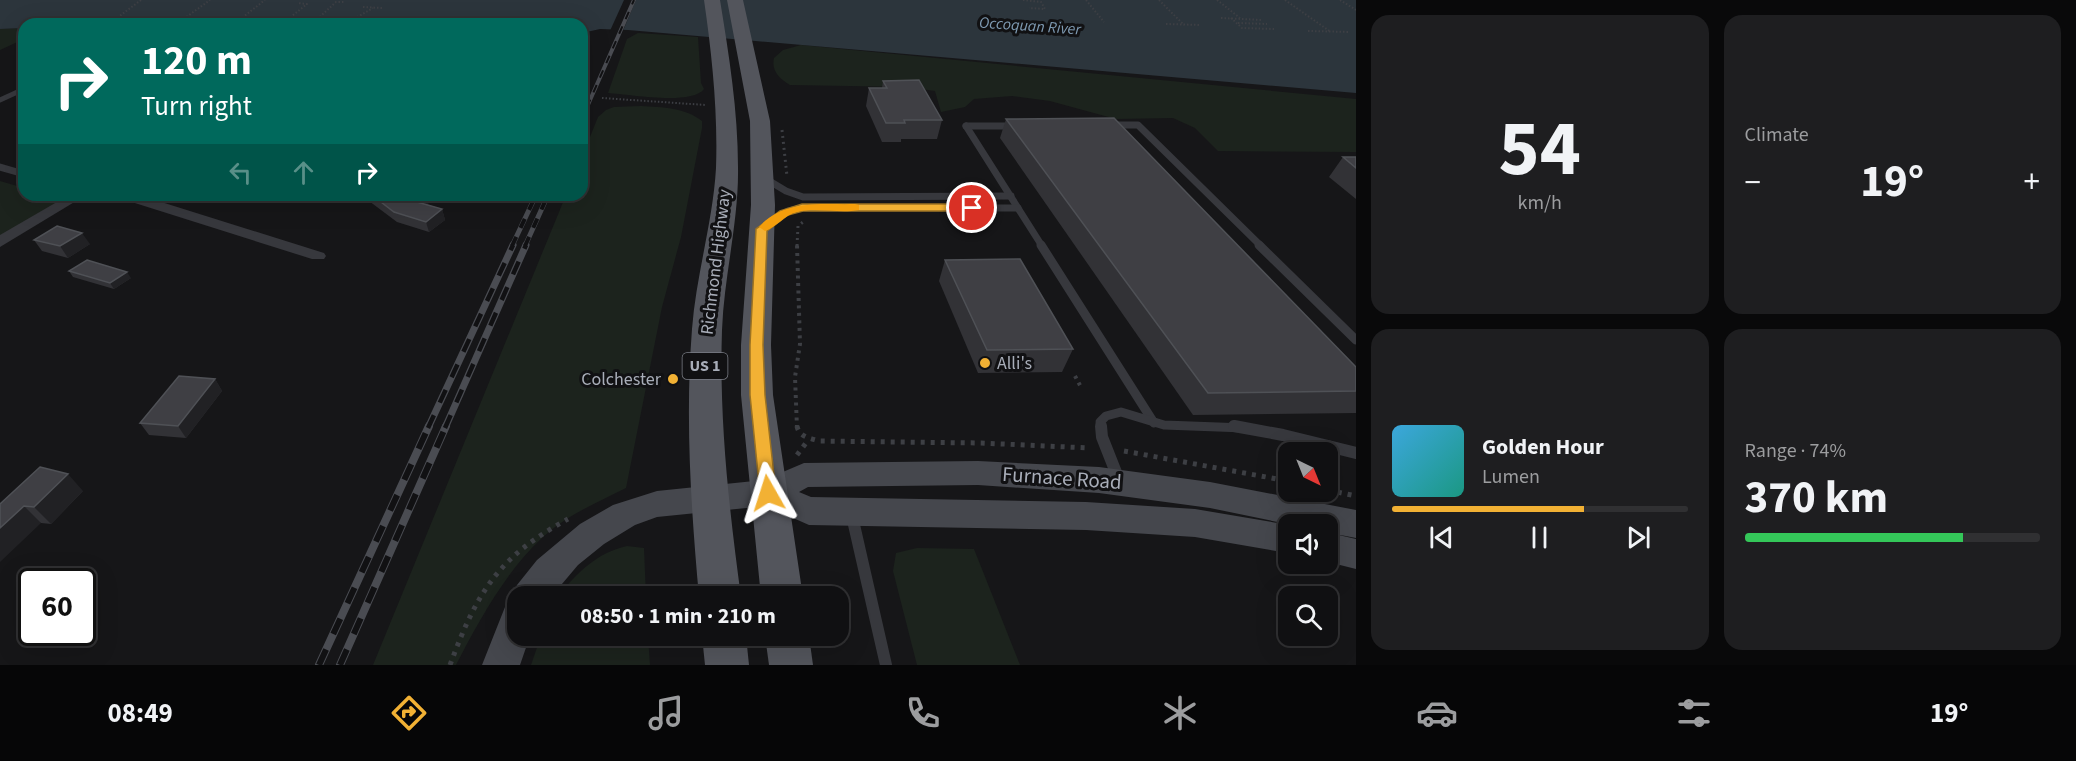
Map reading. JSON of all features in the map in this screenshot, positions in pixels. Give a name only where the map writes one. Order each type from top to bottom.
[{"type":"main road","name":"Richmond Highway","points":[[712,0],[726,106],[727,169],[707,327],[705,377],[709,499],[719,586]]},
{"type":"main road","points":[[735,0],[749,59],[760,128],[763,177],[756,345],[757,395],[781,586]]},
{"type":"main road","name":"Furnace Road","points":[[538,586],[566,554],[608,524],[657,504],[768,493],[804,475],[978,473],[1040,475],[1120,482],[1210,495],[1356,524]]},
{"type":"main road","name":"Furnace Road","points":[[768,493],[809,512],[1023,513],[1143,519],[1205,525],[1278,537]]},
{"type":"main road","points":[[1338,550],[1356,554]]},
{"type":"main road","points":[[501,665],[508,646]]},
{"type":"main road","points":[[725,646],[728,665]]},
{"type":"main road","points":[[788,646],[791,665]]},
{"type":"street","points":[[0,242],[69,201]]},
{"type":"street","points":[[143,201],[318,256]]},
{"type":"lane","points":[[0,100],[18,92]]},
{"type":"lane","points":[[1100,125],[1138,125],[1356,340]]},
{"type":"lane","points":[[1023,126],[966,126],[1154,423]]},
{"type":"lane","points":[[0,167],[18,172]]},
{"type":"lane","points":[[763,177],[786,191],[803,197],[1011,196]]},
{"type":"lane","points":[[762,229],[784,213],[802,207],[1018,208]]},
{"type":"lane","points":[[1120,482],[1102,437],[1100,422],[1104,416],[1119,411],[1154,423],[1174,426],[1237,426],[1300,438],[1356,453]]},
{"type":"lane","points":[[851,511],[886,665]]},
{"type":"path","points":[[117,18],[141,0]]},
{"type":"path","points":[[185,18],[210,0]]},
{"type":"path","points":[[242,18],[265,0]]},
{"type":"path","points":[[1023,0],[1041,2],[1045,9],[1029,8]]},
{"type":"path","points":[[1086,0],[1104,22]]},
{"type":"path","points":[[1159,0],[1184,25]]},
{"type":"path","points":[[1217,0],[1241,19]]},
{"type":"path","points":[[1285,0],[1331,32]]},
{"type":"path","points":[[1340,0],[1356,10]]},
{"type":"path","points":[[319,18],[336,2],[344,3]]},
{"type":"path","points":[[290,18],[307,4],[297,3]]},
{"type":"path","points":[[363,7],[382,8]]},
{"type":"path","points":[[356,18],[373,8]]},
{"type":"path","points":[[1221,18],[1262,20]]},
{"type":"path","points":[[1231,18],[1242,28],[1274,29]]},
{"type":"path","points":[[1236,23],[1267,24]]},
{"type":"path","points":[[1166,24],[1200,25]]},
{"type":"path","points":[[1308,31],[1350,32]]},
{"type":"path","points":[[602,98],[726,106]]},
{"type":"path","points":[[760,128],[782,130],[787,176],[791,181]]},
{"type":"path","points":[[808,219],[800,224],[797,231],[801,344],[795,376],[795,401],[796,429],[800,434],[819,441],[1080,447]]},
{"type":"path","points":[[1075,376],[1082,389]]},
{"type":"path","points":[[1134,452],[1278,479]]},
{"type":"path","points":[[1338,492],[1356,496]]},
{"type":"path","points":[[450,665],[468,616],[482,594],[514,556],[545,530]]},
{"type":"shaded area","points":[[18,28],[18,42],[0,50],[0,29]]},
{"type":"shaded area","points":[[638,33],[698,37],[701,83],[704,89],[697,94],[673,98],[608,93],[627,39]]},
{"type":"shaded area","points":[[801,45],[1356,99],[1356,152],[1218,151],[1195,128],[1173,118],[1116,119],[1050,101],[1012,96],[974,99],[965,107],[941,112],[935,91],[907,87],[790,85],[777,74],[773,63],[774,58],[783,50]]},
{"type":"shaded area","points":[[614,107],[665,108],[689,113],[702,121],[681,237],[662,307],[626,488],[561,523],[529,551],[494,598],[456,665],[373,665],[564,201],[588,201],[588,142],[598,117]]},
{"type":"shaded area","points":[[0,181],[18,186],[18,201],[61,201],[0,236]]},
{"type":"shaded area","points":[[627,546],[644,548],[646,586],[567,586],[588,565],[616,549]]},
{"type":"shaded area","points":[[917,548],[974,549],[1020,665],[917,665],[893,571],[896,553]]},
{"type":"shaded area","points":[[538,646],[649,646],[650,665],[531,665]]},
{"type":"water","name":"Occoquan River","points":[[0,0],[1356,0],[1356,93],[628,30],[600,29],[588,32],[588,18],[18,18],[18,28],[0,29]]},
{"type":"pier","points":[[624,0],[636,0],[622,33],[609,33]]},
{"type":"building","points":[[919,80],[942,120],[904,120],[905,123],[886,123],[869,88],[887,88],[883,81]]},
{"type":"building","points":[[1114,118],[1356,367],[1356,391],[1208,393],[1006,119]]},
{"type":"building","points":[[1343,157],[1356,157],[1356,168]]},
{"type":"building","points":[[380,201],[414,201],[442,209],[426,222],[394,212]]},
{"type":"building","points":[[57,226],[82,233],[60,246],[34,240]]},
{"type":"building","points":[[1020,259],[1073,349],[987,350],[945,260]]},
{"type":"building","points":[[87,260],[127,272],[110,283],[69,271]]},
{"type":"building","points":[[179,376],[215,379],[178,426],[140,423]]},
{"type":"building","points":[[40,467],[68,474],[34,507],[24,506],[0,528],[0,504]]},
{"type":"railway","points":[[588,105],[634,0]]},
{"type":"railway","points":[[512,246],[533,201]]},
{"type":"railway","points":[[525,246],[545,201]]},
{"type":"railway","points":[[428,428],[513,245]]},
{"type":"railway","points":[[445,428],[526,245]]},
{"type":"railway","points":[[319,665],[429,426]]},
{"type":"railway","points":[[340,665],[446,426]]},
{"type":"slow traffic","points":[[765,227],[796,208],[855,208]]},
{"type":"place","name":"Alli's","points":[[985,363]]},
{"type":"place","name":"Colchester","points":[[673,379]]},
{"type":"route","points":[[768,493],[757,395],[756,345],[762,229],[784,213],[802,207],[972,208]]}]
